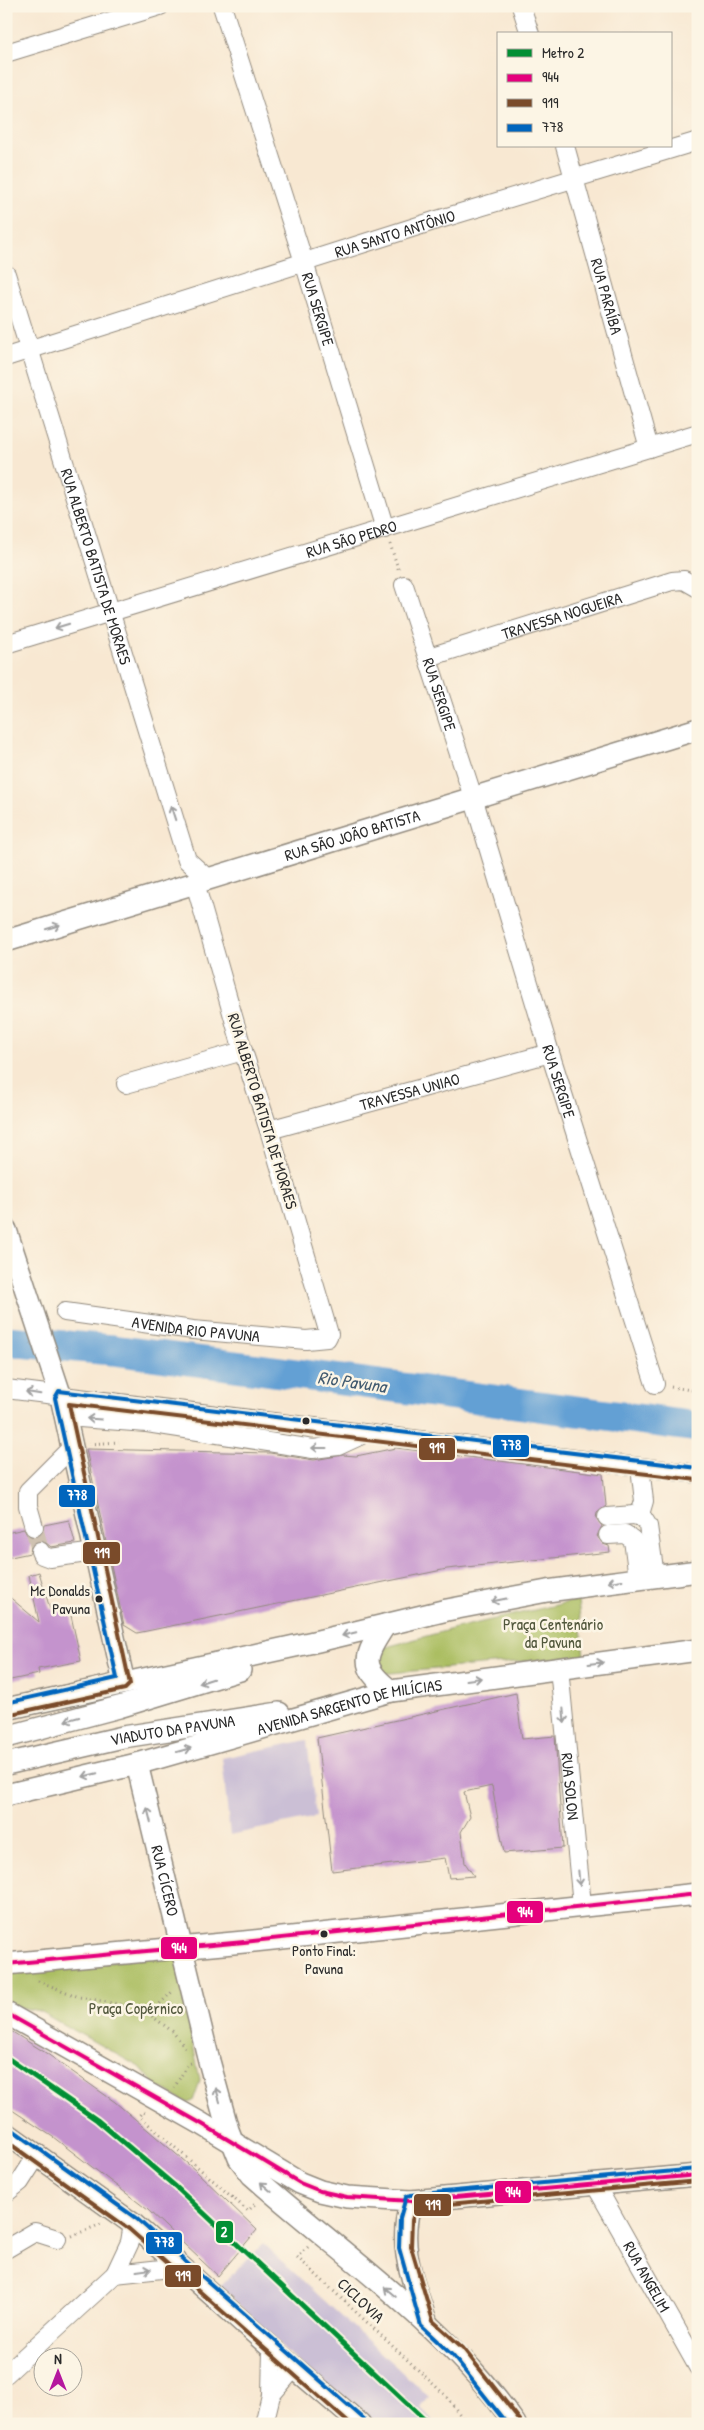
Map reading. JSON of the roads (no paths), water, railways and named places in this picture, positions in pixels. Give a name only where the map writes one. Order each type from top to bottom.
[{"type":"main road","name":"RUA SÃO JOÃO BATISTA","points":[[6,941],[698,728]]},
{"type":"main road","points":[[6,1230],[60,1397],[124,1683]]},
{"type":"main road","points":[[6,1708],[318,1641],[432,1613],[547,1591],[698,1571]]},
{"type":"main road","points":[[384,1625],[369,1649],[366,1662],[375,1678],[391,1691]]},
{"type":"main road","name":"VIADUTO DA PAVUNA","points":[[6,1737],[119,1707],[240,1670],[318,1641]]},
{"type":"main road","name":"AVENIDA SARGENTO DE MILÍCIAS","points":[[6,1795],[137,1764],[391,1691],[698,1650]]},
{"type":"main road","name":"VIADUTO DA PAVUNA","points":[[6,1764],[123,1737],[256,1715],[340,1706]]},
{"type":"main road","name":"RUA CÍCERO","points":[[137,1764],[209,2061],[232,2142],[239,2158],[252,2175],[458,2352],[515,2424]]},
{"type":"main road","points":[[6,1964],[698,1894]]},
{"type":"main road","points":[[6,2013],[300,2183],[320,2191],[368,2200],[411,2201],[596,2186],[698,2175]]},
{"type":"main road","points":[[6,2133],[38,2154],[127,2220],[272,2349],[360,2424]]},
{"type":"main road","points":[[411,2201],[405,2226],[406,2248],[427,2324]]},
{"type":"street","points":[[6,53],[160,6]]},
{"type":"street","name":"RUA SERGIPE","points":[[222,6],[304,262],[385,529]]},
{"type":"street","points":[[521,6],[529,32]]},
{"type":"street","name":"RUA SANTO ANTÔNIO","points":[[6,357],[575,177],[698,141]]},
{"type":"street","name":"RUA PARAÍBA","points":[[566,148],[649,448]]},
{"type":"street","name":"RUA ALBERTO BATISTA DE MORAES","points":[[6,274],[187,860]]},
{"type":"street","name":"RUA SÃO PEDRO","points":[[6,644],[698,433]]},
{"type":"street","name":"TRAVESSA NOGUEIRA","points":[[428,657],[672,581],[684,580],[696,586]]},
{"type":"street","name":"RUA SERGIPE","points":[[404,585],[473,797],[550,1053],[655,1384]]},
{"type":"street","points":[[187,860],[193,884]]},
{"type":"street","points":[[187,860],[193,884]]},
{"type":"street","name":"RUA ALBERTO BATISTA DE MORAES","points":[[193,884],[243,1051],[270,1130],[329,1328],[327,1338]]},
{"type":"street","points":[[126,1084],[243,1051]]},
{"type":"street","name":"TRAVESSA UNIAO","points":[[270,1130],[550,1053]]},
{"type":"street","name":"AVENIDA RIO PAVUNA","points":[[65,1312],[193,1330],[306,1340],[327,1338]]},
{"type":"street","points":[[6,1389],[698,1474]]},
{"type":"street","points":[[34,1527],[28,1506],[28,1491],[72,1447]]},
{"type":"street","points":[[634,1515],[644,1506],[640,1467]]},
{"type":"street","points":[[607,1516],[634,1515],[644,1518],[648,1526],[646,1577]]},
{"type":"street","points":[[608,1535],[625,1534],[633,1540],[646,1577]]},
{"type":"street","points":[[40,1551],[42,1555],[50,1558],[95,1552]]},
{"type":"street","name":"RUA SOLON","points":[[560,1668],[582,1905]]},
{"type":"street","points":[[6,2193],[20,2182],[38,2154]]},
{"type":"street","name":"RUA ANGELIM","points":[[596,2186],[698,2367]]},
{"type":"street","points":[[6,2374],[115,2274],[130,2242],[127,2220]]},
{"type":"street","points":[[6,2249],[36,2232],[57,2239]]},
{"type":"street","points":[[115,2274],[180,2267]]},
{"type":"street","points":[[264,2424],[271,2395],[272,2349]]},
{"type":"street","points":[[271,2395],[294,2368]]},
{"type":"waterway","name":"Rio Pavuna","points":[[6,1341],[113,1350],[698,1427]]},
{"type":"tunnel","points":[[34,1527],[40,1551]]},
{"type":"metro line","name":"2","points":[[6,2057],[97,2120],[176,2187],[429,2424]]},
{"type":"place","name":"Mc Donalds Pavuna","points":[[99,1599]]},
{"type":"place","name":"Ponto Final: Pavuna","points":[[324,1934]]},
{"type":"park label","name":"Praça Centenário da Pavuna","points":[[553,1633]]},
{"type":"park label","name":"Praça Copérnico","points":[[136,2008]]}]
